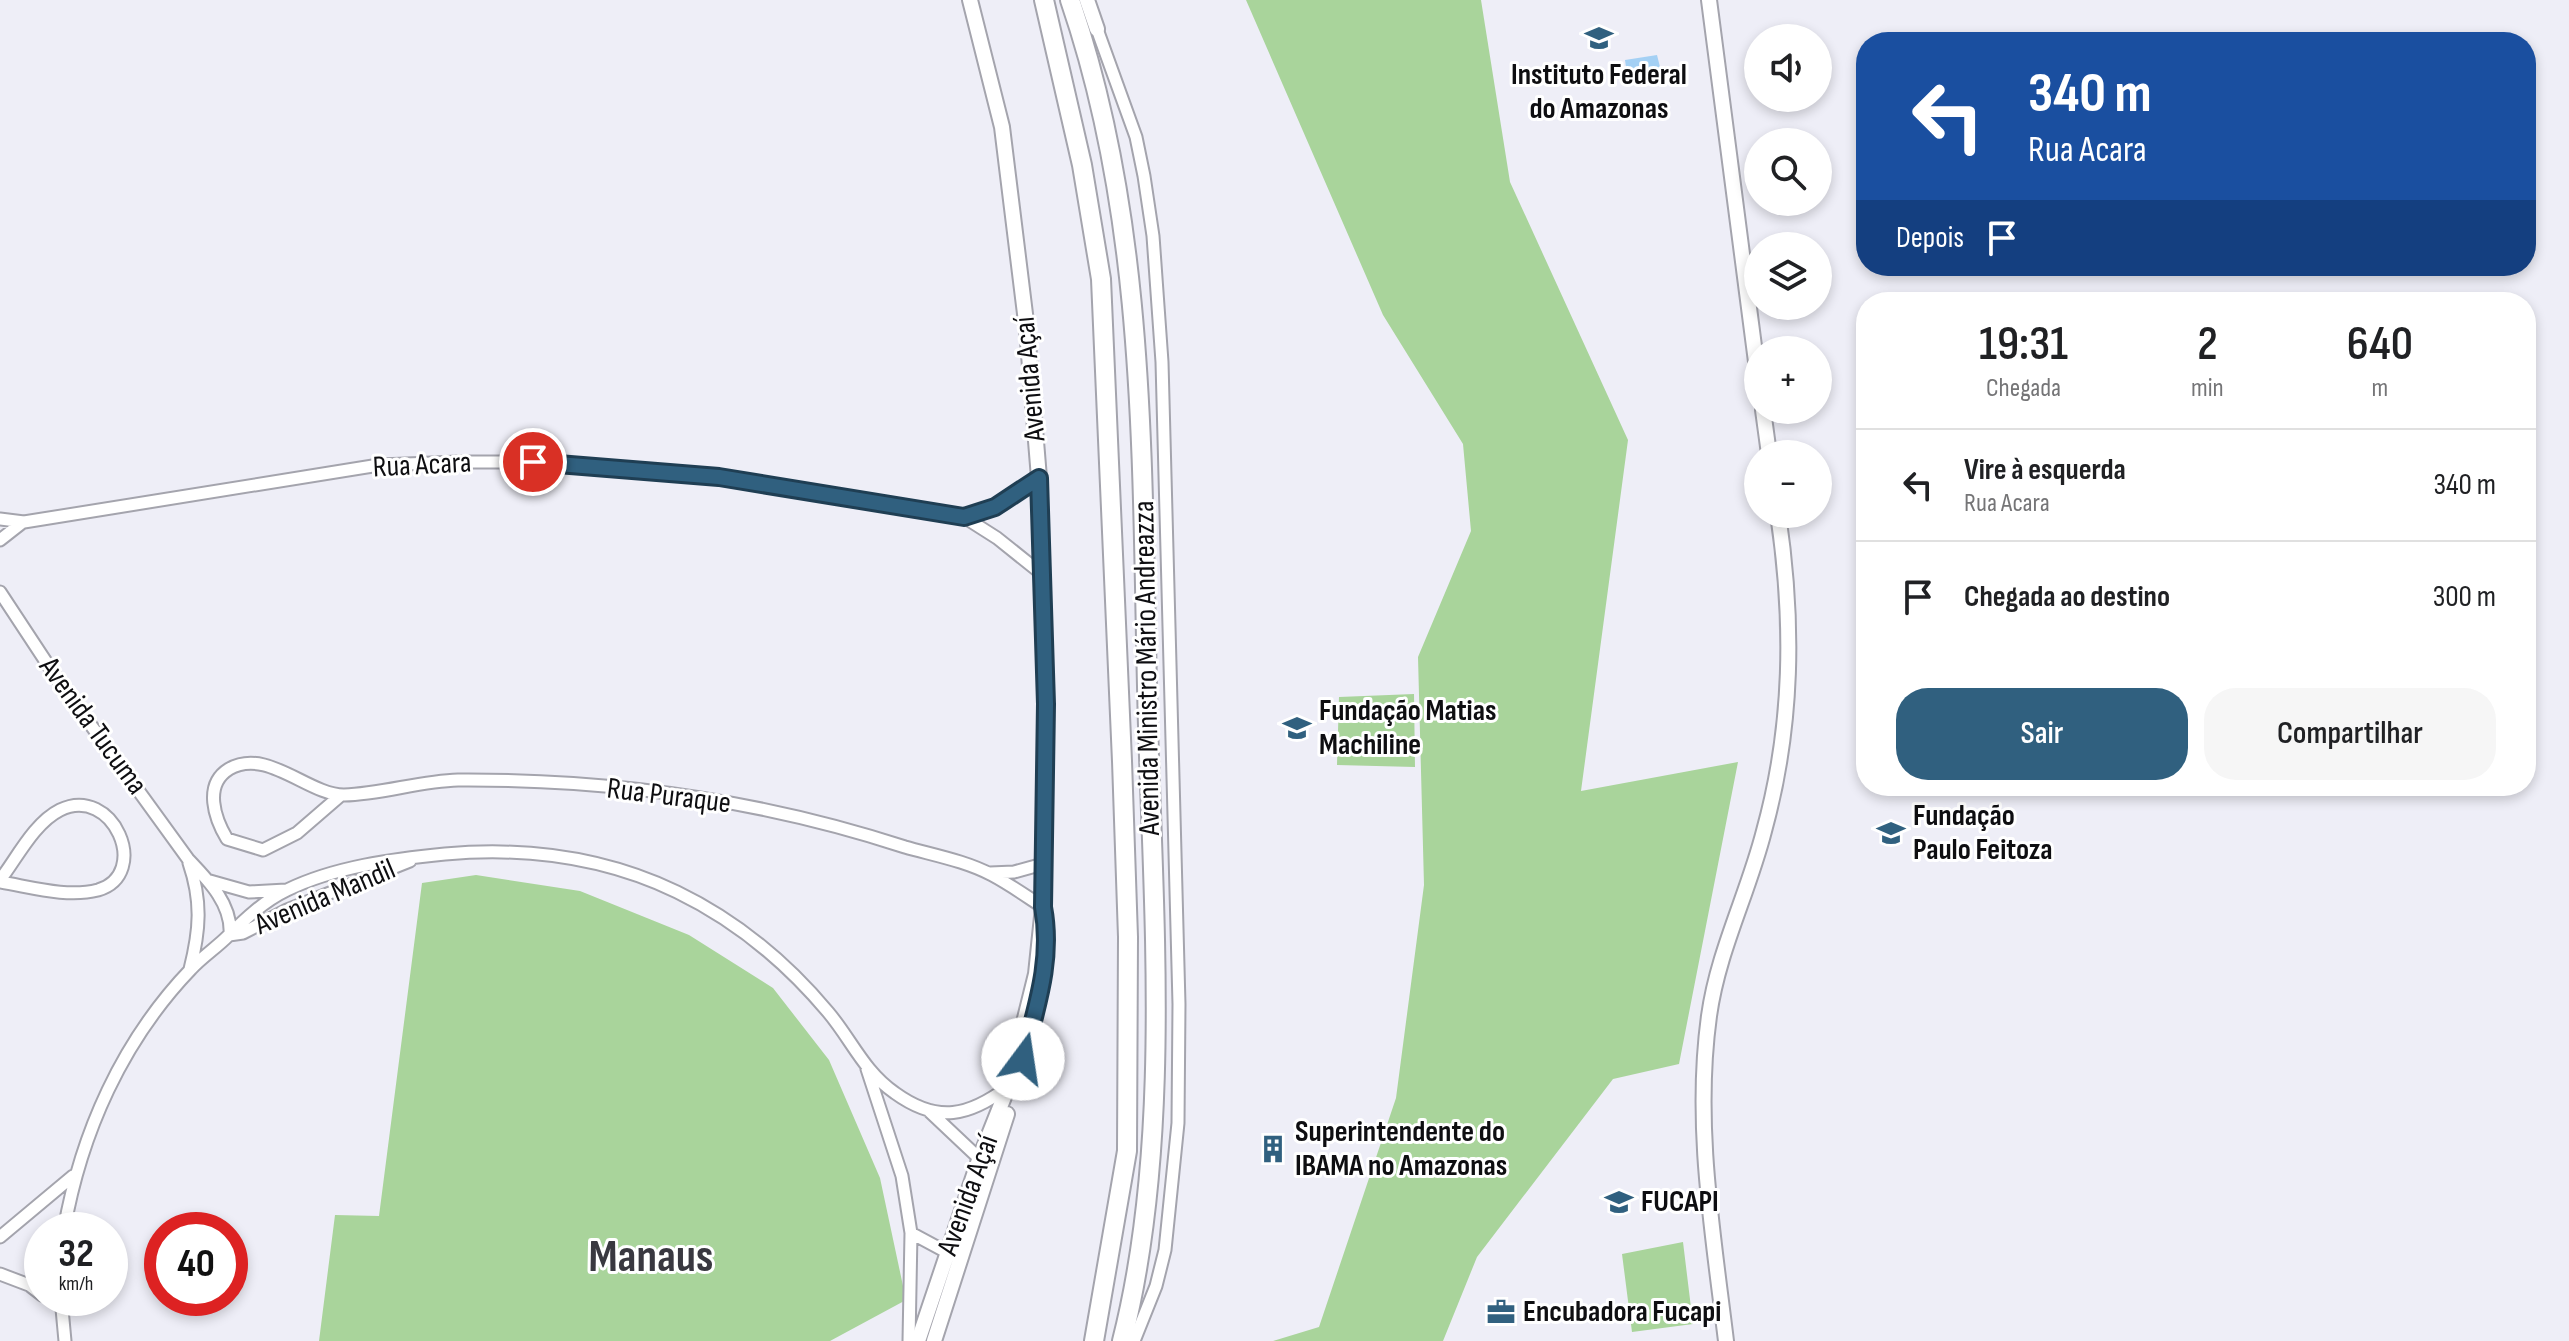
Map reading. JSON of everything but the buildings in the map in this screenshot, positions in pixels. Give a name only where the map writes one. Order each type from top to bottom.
[{"type":"main road","name":"Avenida Ministro Mário Andreazza","points":[[1070,0],[1089,32],[1124,232],[1137,360],[1154,943],[1153,1084],[1144,1210],[1122,1341]]},
{"type":"main road","name":"Avenida Ministro Mário Andreazza","points":[[1046,4],[1082,165],[1101,279],[1125,857],[1128,1092],[1121,1194],[1094,1341]]},
{"type":"main road","points":[[1046,4],[1066,33],[1089,32]]},
{"type":"main road","points":[[1110,516],[1142,514]]},
{"type":"street","name":"Avenida Açaí","points":[[934,1341],[962,1258],[984,1162],[1008,1087],[1036,974],[1043,907],[1046,704],[1039,478],[1017,232],[1002,127],[970,0]]},
{"type":"street","name":"Avenida Ministro Mário Andreazza","points":[[1087,0],[1089,32]]},
{"type":"street","points":[[1709,0],[1753,336]]},
{"type":"street","points":[[1089,32],[1136,137],[1153,236],[1162,362],[1179,1004],[1178,1123],[1165,1250],[1156,1286],[1134,1341]]},
{"type":"street","name":"Rua Acara","points":[[0,519],[24,522],[379,465],[533,462],[719,477],[964,517],[997,538],[1042,574]]},
{"type":"street","points":[[964,517],[995,507],[1039,478]]},
{"type":"street","name":"Rua Acara","points":[[0,540],[24,522]]},
{"type":"street","points":[[1726,1341],[1704,1165],[1704,1063],[1716,973],[1765,831],[1786,721],[1790,620],[1780,528]]},
{"type":"street","name":"Avenida Tucuma","points":[[0,592],[56,677],[188,859],[210,881],[231,917],[229,935]]},
{"type":"street","name":"Rua Puraque","points":[[341,795],[297,833],[263,850],[227,839],[215,820],[213,799],[218,780],[229,769],[245,764],[264,766],[341,795],[456,780],[674,793],[814,820],[989,873],[1043,907]]},
{"type":"street","points":[[87,806],[104,813],[121,832],[123,861],[119,875],[109,886],[81,893],[0,881],[36,832],[59,811],[87,806]]},
{"type":"street","name":"Avenida Mandil","points":[[67,1212],[73,1176],[121,1063],[190,969],[229,935],[241,920],[287,890],[384,861],[420,856],[486,850],[551,854],[617,869],[677,892],[737,927],[785,965],[829,1013],[867,1069],[896,1094],[926,1109],[953,1115],[980,1108],[1008,1087]]},
{"type":"street","name":"Avenida Mandil","points":[[229,935],[243,933],[287,910],[420,856]]},
{"type":"street","name":"Avenida Tucuma","points":[[188,859],[197,887],[201,917],[190,969]]},
{"type":"street","name":"Rua Puraque","points":[[989,873],[1014,872],[1043,864]]},
{"type":"street","name":"Avenida Tucuma","points":[[210,881],[249,892],[287,890]]},
{"type":"street","name":"Avenida Açaí","points":[[918,1341],[946,1253],[1016,1087],[1044,975],[1048,935],[1043,907]]},
{"type":"street","name":"Avenida Mandil","points":[[867,1069],[902,1176],[911,1233],[909,1341]]},
{"type":"street","points":[[926,1109],[984,1162]]},
{"type":"street","points":[[0,1237],[73,1176]]},
{"type":"street","points":[[911,1233],[946,1253],[962,1258]]},
{"type":"street","points":[[0,1274],[24,1283]]},
{"type":"street","points":[[60,1316],[65,1341]]},
{"type":"green space","points":[[1246,0],[1481,0],[1510,182],[1628,440],[1581,791],[1738,762],[1679,1064],[1613,1079],[1477,1257],[1443,1341],[1273,1341],[1319,1327],[1396,1098],[1424,885],[1418,657],[1471,531],[1463,444],[1383,315]]},
{"type":"green space","points":[[1414,694],[1415,767],[1337,765],[1339,697]]},
{"type":"green space","points":[[476,875],[580,891],[689,935],[773,988],[829,1060],[880,1178],[906,1300],[830,1341],[319,1341],[335,1215],[379,1216],[422,883]]},
{"type":"green space","points":[[1683,1242],[1693,1324],[1632,1332],[1622,1254]]},
{"type":"water","points":[[1657,55],[1661,71],[1627,74],[1625,60]]},
{"type":"place","name":"Instituto Federal do Amazonas","points":[[1599,38]]},
{"type":"place","name":"Fundação Matias Machiline","points":[[1297,728]]},
{"type":"place","name":"Fundação Paulo Feitoza","points":[[1891,833]]},
{"type":"place","name":"Superintendente do IBAMA no Amazonas","points":[[1273,1149]]},
{"type":"place","name":"FUCAPI","points":[[1619,1202]]},
{"type":"place","name":"Encubadora Fucapi","points":[[1501,1312]]},
{"type":"district","name":"Manaus","points":[[651,1257]]},
{"type":"route","points":[[533,462],[719,477],[964,517],[995,507],[1039,478],[1046,704],[1043,907],[1048,935],[1044,975],[1023,1059]]}]
